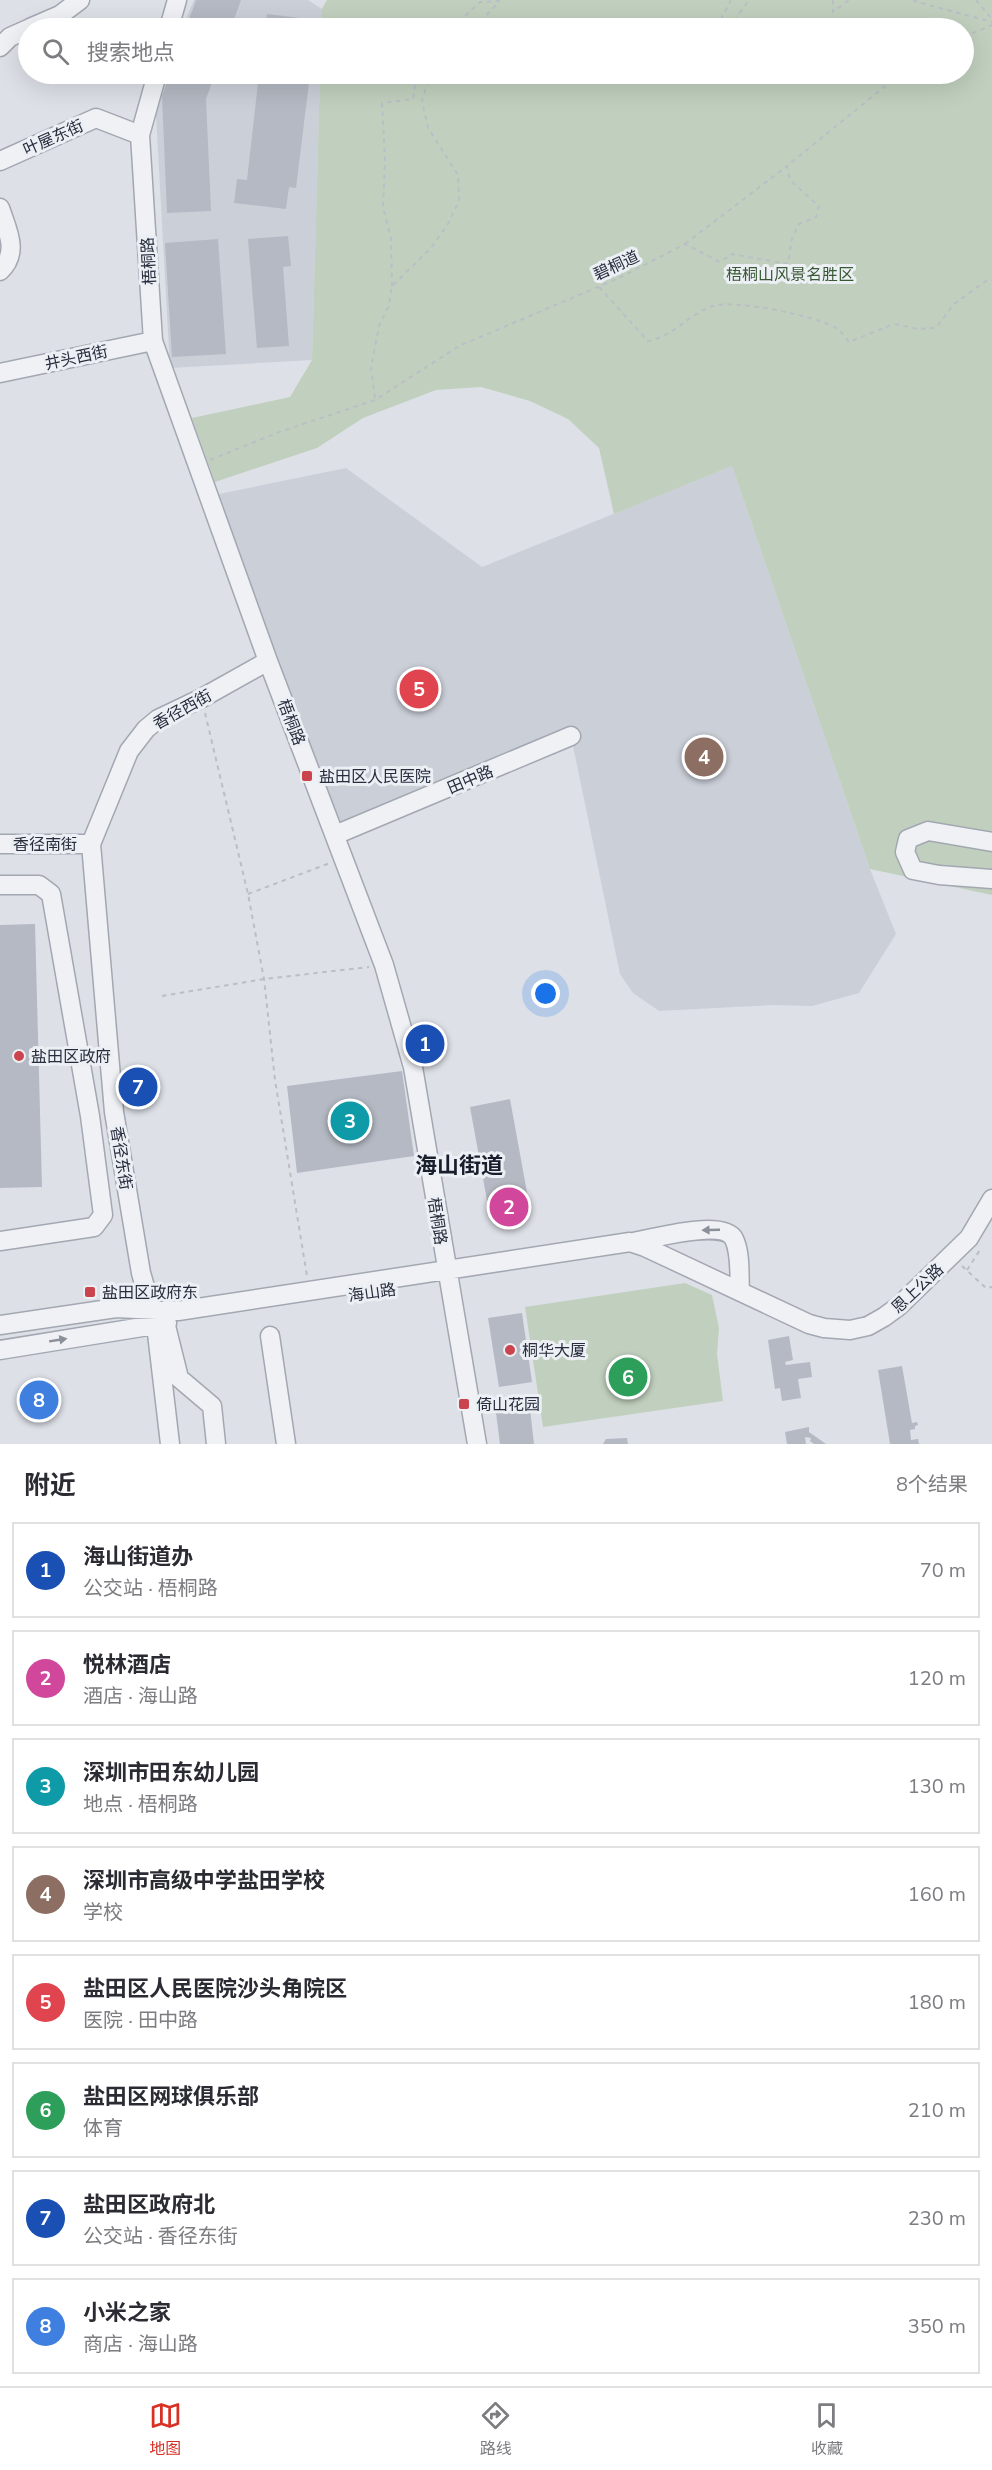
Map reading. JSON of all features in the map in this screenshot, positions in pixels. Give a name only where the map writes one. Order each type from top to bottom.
[{"type":"street","points":[[53,18],[80,0]]},
{"type":"street","points":[[172,18],[177,0]]},
{"type":"street","points":[[0,47],[9,37],[18,33]]},
{"type":"street","name":"梧桐路","points":[[154,84],[140,135],[153,341],[268,661],[384,965],[413,1068],[477,1444]]},
{"type":"street","name":"叶屋东街","points":[[0,161],[96,118],[140,135]]},
{"type":"street","points":[[0,208],[11,241],[11,253],[6,266],[0,271]]},
{"type":"street","name":"井头西街","points":[[0,373],[153,341]]},
{"type":"street","name":"香径西街","points":[[91,844],[129,751],[146,729],[158,719],[202,698],[268,661]]},
{"type":"street","name":"田中路","points":[[335,835],[571,736]]},
{"type":"street","points":[[992,842],[928,831],[908,839],[905,852],[913,870],[939,875],[992,879]]},
{"type":"street","name":"香径南街","points":[[0,844],[91,844]]},
{"type":"street","name":"香径东街","points":[[91,844],[114,1112],[141,1273],[159,1317]]},
{"type":"street","points":[[0,885],[39,885],[51,894],[90,1116],[103,1215],[94,1227],[0,1241]]},
{"type":"street","points":[[90,1116],[114,1112]]},
{"type":"street","name":"恩上公路","points":[[684,1264],[816,1326],[850,1330],[868,1326],[884,1317],[969,1238],[992,1199]]},
{"type":"street","name":"海山路","points":[[0,1325],[116,1308],[159,1317],[447,1276],[709,1229],[727,1232],[735,1240],[740,1291]]},
{"type":"street","name":"海山路","points":[[630,1242],[645,1246],[684,1264]]},
{"type":"street","name":"海山路","points":[[0,1350],[159,1317],[309,1291],[632,1254],[656,1255],[684,1264]]},
{"type":"street","points":[[159,1317],[170,1444]]},
{"type":"street","points":[[159,1317],[179,1378],[212,1406],[216,1444]]},
{"type":"street","points":[[270,1336],[286,1444]]},
{"type":"path","points":[[463,18],[480,2],[501,0]]},
{"type":"path","points":[[484,18],[501,0]]},
{"type":"path","points":[[722,18],[731,0]]},
{"type":"path","points":[[736,18],[749,0]]},
{"type":"path","points":[[833,0],[833,12],[849,0]]},
{"type":"path","points":[[915,0],[992,22]]},
{"type":"path","points":[[976,0],[992,22]]},
{"type":"path","points":[[974,31],[992,22]]},
{"type":"path","points":[[375,400],[371,368],[379,326],[388,305],[392,286],[391,239],[383,207],[385,159],[382,103],[414,99],[416,84]]},
{"type":"path","points":[[392,286],[431,248],[448,224],[459,201],[458,175],[428,128],[422,101],[427,84]]},
{"type":"path","points":[[685,244],[720,262],[732,254],[788,264],[792,238],[799,224],[816,217],[819,206],[790,180],[787,166],[888,84]]},
{"type":"path","name":"碧桐道","points":[[207,461],[279,432],[375,400],[459,346],[598,287],[685,244],[787,166]]},
{"type":"path","points":[[598,287],[648,341],[664,338],[694,315],[716,305],[765,307],[821,322],[838,329],[849,342],[894,324],[918,329],[936,328],[954,304],[986,281],[992,280]]},
{"type":"path","points":[[202,698],[248,894],[264,979],[275,1080],[309,1291]]},
{"type":"path","points":[[248,894],[344,858]]},
{"type":"path","points":[[162,996],[264,979],[384,965]]},
{"type":"path","points":[[951,1255],[986,1288],[992,1287]]},
{"type":"shaded area","points":[[194,0],[308,0],[322,9],[322,18],[186,18]]},
{"type":"shaded area","points":[[161,84],[320,84],[312,360],[170,368],[155,97]]},
{"type":"shaded area","points":[[732,466],[870,869],[896,934],[859,993],[812,1006],[773,1005],[659,1011],[633,993],[620,974],[571,736],[335,835],[209,496],[346,468],[482,567]]},
{"type":"green space","name":"梧桐山风景名胜区","points":[[327,0],[992,0],[992,895],[870,869],[732,466],[614,514],[599,448],[568,419],[530,401],[481,387],[436,390],[363,418],[317,448],[215,482],[192,418],[290,397],[312,360],[320,84],[974,84],[974,18],[322,18],[322,9]]},
{"type":"green space","points":[[685,1283],[712,1295],[719,1328],[717,1354],[723,1401],[543,1427],[525,1307]]},
{"type":"building","points":[[196,0],[241,0],[235,18],[190,18]]},
{"type":"building","points":[[267,14],[300,18],[266,18]]},
{"type":"building","points":[[166,84],[211,84],[206,99],[211,211],[167,213],[162,96]]},
{"type":"building","points":[[258,84],[309,84],[296,188],[289,187],[286,209],[234,203],[237,179],[247,180]]},
{"type":"building","points":[[288,236],[291,266],[283,267],[289,346],[257,348],[248,239]]},
{"type":"building","points":[[218,239],[226,354],[172,357],[165,243]]},
{"type":"building","name":"盐田区政府","points":[[35,924],[42,1187],[0,1188],[0,925]]},
{"type":"building","points":[[402,1071],[414,1156],[297,1173],[287,1086]]},
{"type":"building","points":[[510,1099],[530,1209],[490,1217],[470,1107]]},
{"type":"building","name":"桐华大厦","points":[[522,1313],[532,1382],[499,1387],[488,1318]]},
{"type":"building","points":[[789,1336],[793,1360],[785,1362],[786,1365],[810,1362],[812,1377],[798,1379],[801,1398],[782,1401],[780,1388],[775,1389],[768,1340]]},
{"type":"building","points":[[902,1366],[912,1423],[917,1422],[918,1425],[915,1429],[910,1430],[911,1440],[918,1439],[919,1444],[890,1444],[878,1370]]},
{"type":"building","points":[[530,1409],[534,1444],[500,1444],[496,1413]]},
{"type":"building","points":[[809,1427],[809,1432],[826,1444],[814,1444],[810,1441],[811,1438],[805,1437],[806,1444],[787,1444],[785,1432]]},
{"type":"building","points":[[627,1438],[628,1444],[603,1444],[606,1439]]},
{"type":"place","name":"盐田区人民医院沙头角院区","points":[[419,689]]},
{"type":"place","name":"深圳市高级中学盐田学校","points":[[704,757]]},
{"type":"place","name":"盐田区人民医院","points":[[307,776]]},
{"type":"place","name":"海山街道办","points":[[425,1044]]},
{"type":"place","name":"盐田区政府","points":[[19,1056]]},
{"type":"place","name":"盐田区政府北","points":[[138,1087]]},
{"type":"place","name":"深圳市田东幼儿园","points":[[350,1121]]},
{"type":"place","name":"悦林酒店","points":[[509,1207]]},
{"type":"place","name":"盐田区政府东","points":[[90,1292]]},
{"type":"place","name":"桐华大厦","points":[[510,1350]]},
{"type":"place","name":"盐田区网球俱乐部","points":[[628,1377]]},
{"type":"place","name":"小米之家","points":[[39,1400]]},
{"type":"place","name":"倚山花园","points":[[464,1404]]},
{"type":"district","name":"海山街道","points":[[459,1165]]}]
